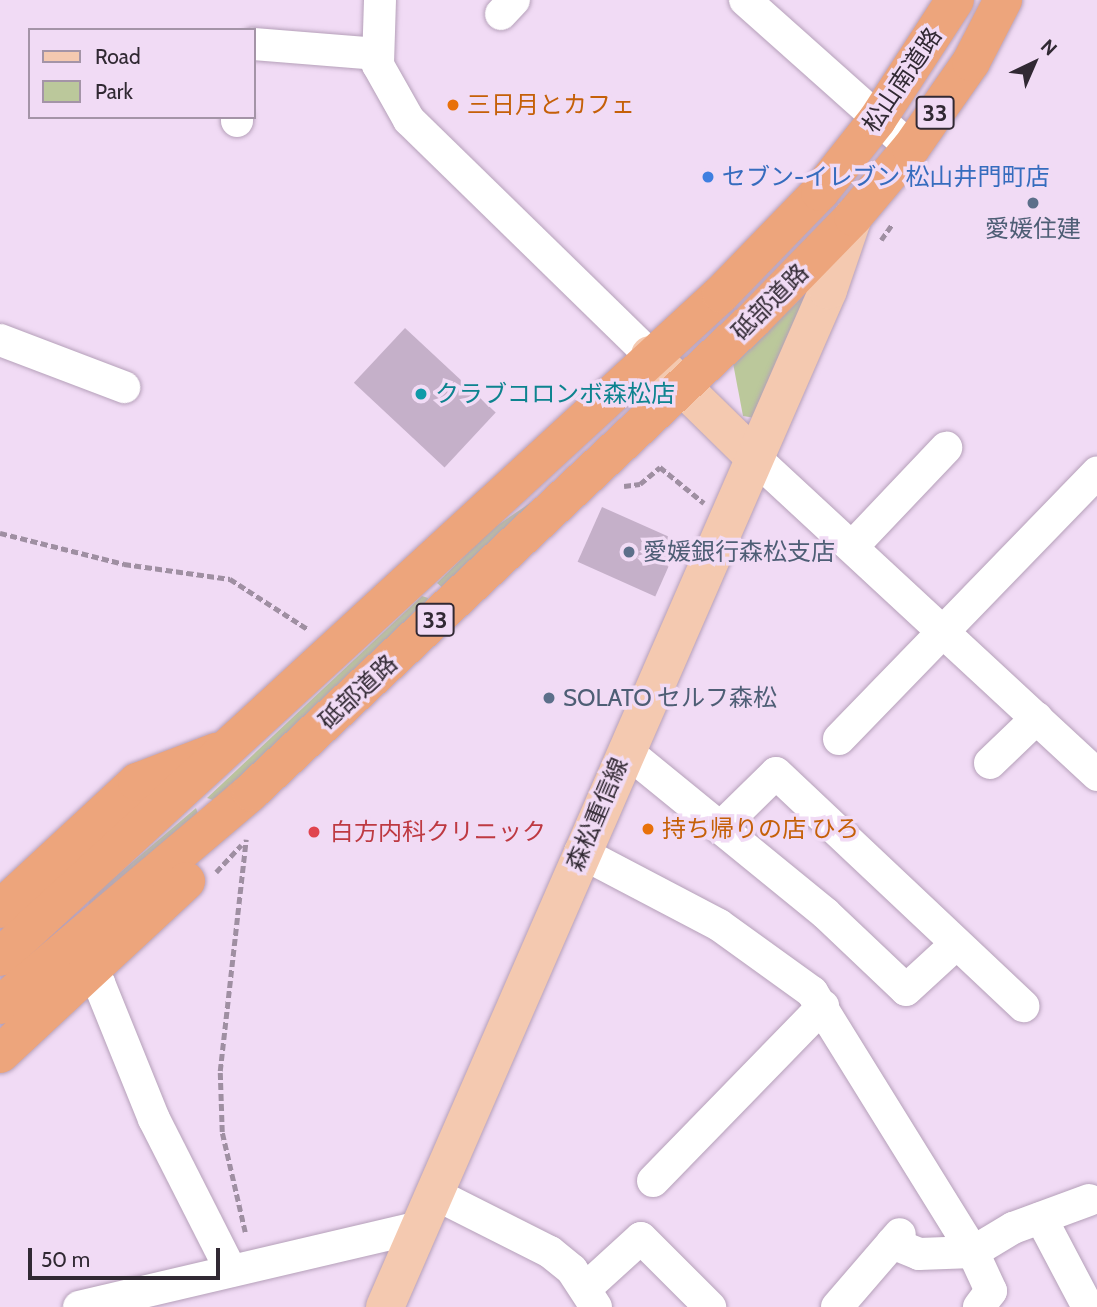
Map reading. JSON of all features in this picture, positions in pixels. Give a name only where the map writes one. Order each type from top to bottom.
[{"type":"highway","name":"松山南道路","points":[[820,192],[877,120],[954,0]]},
{"type":"highway","name":"松山南道路","points":[[853,217],[911,148],[971,62],[1003,0]]},
{"type":"highway","name":"砥部道路","points":[[0,957],[238,744],[650,355],[721,294],[820,192]]},
{"type":"highway","name":"砥部道路","points":[[0,1004],[251,792],[683,388],[853,217]]},
{"type":"highway","points":[[0,909],[137,782],[238,744]]},
{"type":"highway","points":[[0,1054],[202,865],[251,792]]},
{"type":"main road","name":"森松重信線","points":[[385,1307],[580,852],[754,457],[853,217]]},
{"type":"main road","points":[[650,355],[754,457]]},
{"type":"street","points":[[380,0],[378,54],[391,97],[409,120],[650,355]]},
{"type":"street","points":[[745,0],[911,148]]},
{"type":"street","points":[[256,44],[378,54]]},
{"type":"street","points":[[0,340],[124,387]]},
{"type":"street","points":[[852,547],[946,447]]},
{"type":"street","points":[[754,457],[946,632],[1097,775]]},
{"type":"street","points":[[839,739],[946,632],[1097,473]]},
{"type":"street","points":[[990,763],[1037,718]]},
{"type":"street","points":[[625,750],[826,914],[906,990],[956,944]]},
{"type":"street","points":[[720,828],[776,773],[1023,1006]]},
{"type":"street","points":[[580,852],[760,950],[822,1006],[972,1252],[991,1291],[979,1307]]},
{"type":"street","points":[[88,972],[99,983],[154,1119],[243,1268]]},
{"type":"street","points":[[653,1181],[822,1006]]},
{"type":"street","points":[[837,1307],[896,1239],[919,1254],[972,1252],[1041,1218],[1089,1199]]},
{"type":"street","points":[[79,1307],[243,1268],[426,1210],[550,1252],[591,1298],[641,1238],[710,1307]]},
{"type":"street","points":[[1041,1218],[1087,1307]]},
{"type":"path","points":[[877,247],[900,212]]},
{"type":"path","points":[[0,533],[124,564],[230,579],[264,597],[338,651]]},
{"type":"path","points":[[243,1268],[222,1132],[219,1071],[246,839]]},
{"type":"green space","points":[[816,284],[755,418],[743,416],[733,363]]},
{"type":"green space","points":[[536,499],[444,589],[437,583],[492,529]]},
{"type":"green space","points":[[422,596],[428,598],[426,605],[216,801],[207,798]]},
{"type":"green space","points":[[196,808],[198,814],[88,909],[89,899]]},
{"type":"building","name":"クラブコロンボ森松店","points":[[405,328],[496,413],[445,467],[354,383]]},
{"type":"building","name":"愛媛銀行森松支店","points":[[602,507],[680,542],[655,596],[578,562]]},
{"type":"place","name":"三日月とカフェ","points":[[453,105]]},
{"type":"place","name":"セブン-イレブン 松山井門町店","points":[[708,177]]},
{"type":"place","name":"愛媛住建","points":[[1033,203]]},
{"type":"place","name":"クラブコロンボ森松店","points":[[421,394]]},
{"type":"place","name":"愛媛銀行森松支店","points":[[629,552]]},
{"type":"place","name":"SOLATO セルフ森松","points":[[549,698]]},
{"type":"place","name":"持ち帰りの店 ひろ","points":[[648,829]]},
{"type":"place","name":"白方内科クリニック","points":[[314,832]]}]
